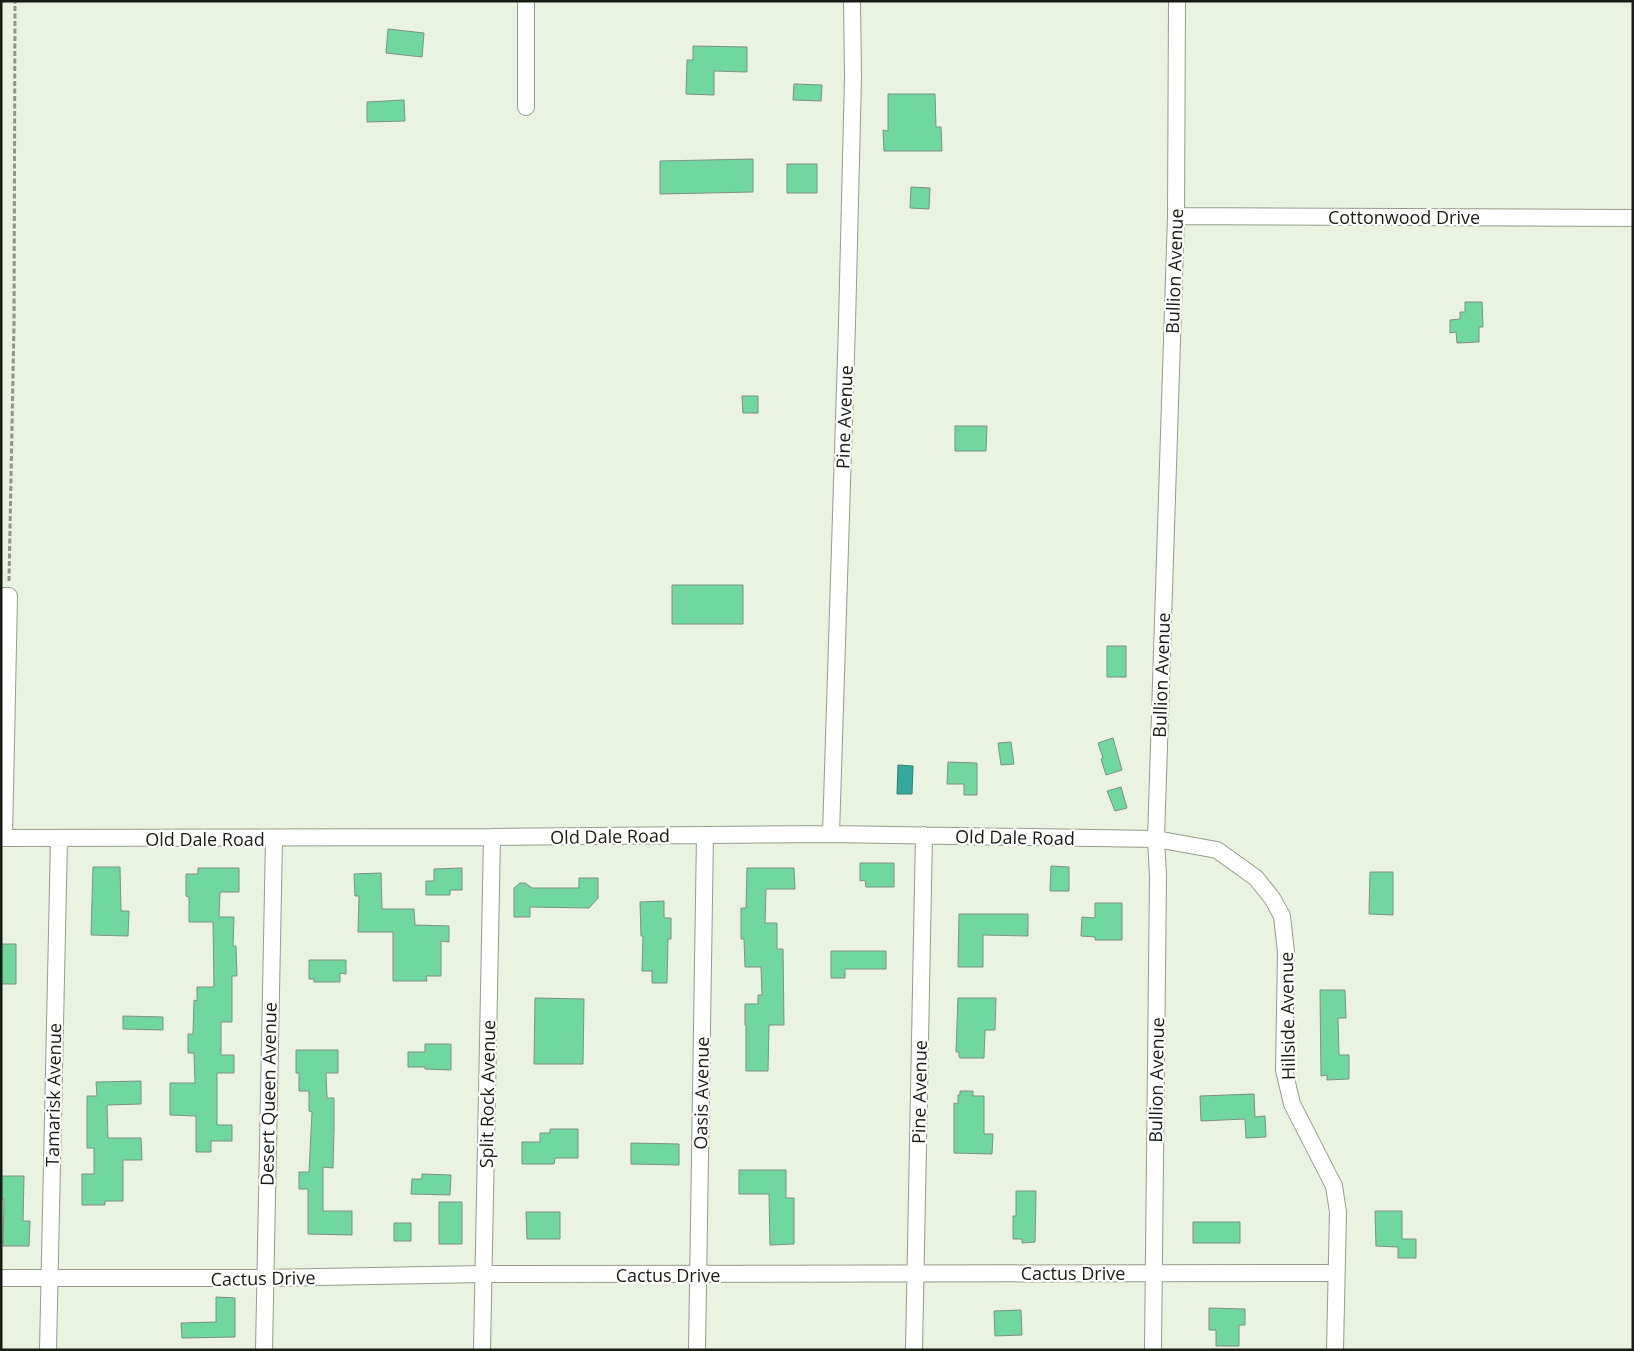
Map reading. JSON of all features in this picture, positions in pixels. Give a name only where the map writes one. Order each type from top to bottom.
[{"type":"street","points":[[526,1],[526,107]]},
{"type":"street","name":"Pine Avenue","points":[[831,834],[853,87],[852,1]]},
{"type":"street","name":"Bullion Avenue","points":[[1153,1350],[1158,876],[1156,839],[1176,216],[1177,1]]},
{"type":"street","name":"Cottonwood Drive","points":[[1176,216],[1633,218]]},
{"type":"street","points":[[3,838],[5,596]]},
{"type":"street","name":"Old Dale Road","points":[[3,838],[831,834],[1156,839],[1187,843],[1217,850]]},
{"type":"street","name":"Pine Avenue","points":[[914,1350],[924,835]]},
{"type":"street","name":"Oasis Avenue","points":[[697,1350],[705,836]]},
{"type":"street","name":"Split Rock Avenue","points":[[482,1350],[492,837]]},
{"type":"street","name":"Desert Queen Avenue","points":[[264,1350],[274,838]]},
{"type":"street","name":"Tamarisk Avenue","points":[[48,1350],[59,839]]},
{"type":"street","name":"Hillside Avenue","points":[[1217,850],[1256,878],[1272,898],[1282,916],[1286,952],[1284,1070],[1292,1104],[1334,1186],[1338,1212],[1335,1350]]},
{"type":"street","name":"Cactus Drive","points":[[1,1278],[264,1278],[484,1274],[1336,1273]]},
{"type":"path","points":[[5,596],[14,314],[15,1]]},
{"type":"water","points":[[898,765],[913,766],[912,794],[897,794]]},
{"type":"building","points":[[388,29],[424,33],[422,57],[386,53]]},
{"type":"building","points":[[693,46],[747,47],[747,72],[714,71],[714,95],[686,94],[687,60],[693,60]]},
{"type":"building","points":[[794,84],[822,85],[821,101],[793,100]]},
{"type":"building","points":[[888,94],[935,94],[936,127],[941,127],[942,151],[884,151],[883,130],[888,131]]},
{"type":"building","points":[[404,100],[405,121],[367,122],[367,102]]},
{"type":"building","points":[[753,159],[753,192],[660,194],[660,161]]},
{"type":"building","points":[[787,164],[817,164],[817,193],[787,193]]},
{"type":"building","points":[[911,187],[930,188],[929,209],[910,208]]},
{"type":"building","points":[[1465,302],[1482,302],[1483,327],[1479,327],[1479,342],[1457,343],[1456,332],[1450,333],[1450,320],[1460,319],[1460,312],[1465,312]]},
{"type":"building","points":[[742,396],[758,396],[758,413],[743,413]]},
{"type":"building","points":[[955,426],[987,426],[986,451],[955,451]]},
{"type":"building","points":[[672,585],[743,585],[743,624],[672,624]]},
{"type":"building","points":[[1107,646],[1126,646],[1126,677],[1107,677]]},
{"type":"building","points":[[1113,738],[1122,770],[1106,775],[1098,743]]},
{"type":"building","points":[[1011,742],[1014,764],[1001,765],[998,743]]},
{"type":"building","points":[[948,762],[977,763],[977,795],[964,795],[964,784],[947,784]]},
{"type":"building","points":[[1121,787],[1127,808],[1115,811],[1107,791]]},
{"type":"building","points":[[860,863],[894,863],[894,887],[866,887],[865,880],[860,881]]},
{"type":"building","points":[[1051,866],[1069,867],[1069,891],[1050,891]]},
{"type":"building","points":[[93,867],[120,867],[121,911],[129,911],[128,936],[91,935]]},
{"type":"building","points":[[198,868],[239,868],[239,892],[220,892],[219,917],[234,917],[233,946],[236,946],[237,976],[232,976],[232,1022],[221,1022],[221,1055],[234,1055],[234,1073],[217,1073],[217,1125],[232,1125],[232,1141],[211,1141],[211,1152],[196,1152],[196,1116],[170,1115],[170,1083],[195,1083],[194,1053],[188,1053],[188,1034],[193,1034],[194,1000],[197,1001],[197,987],[214,987],[213,922],[189,922],[189,897],[186,896],[186,874],[198,874]]},
{"type":"building","points":[[462,868],[462,890],[450,890],[450,895],[426,895],[426,881],[434,881],[434,869]]},
{"type":"building","points":[[747,868],[794,868],[795,889],[766,889],[765,923],[777,923],[777,949],[783,949],[784,1025],[769,1025],[768,1071],[746,1071],[745,1004],[758,1004],[758,995],[762,995],[761,967],[745,967],[744,939],[741,939],[741,908],[746,908]]},
{"type":"building","points":[[1370,872],[1393,872],[1393,915],[1369,914]]},
{"type":"building","points":[[381,873],[382,909],[414,909],[415,925],[449,926],[449,942],[441,941],[441,976],[426,976],[427,981],[393,981],[393,932],[358,932],[359,896],[355,896],[354,874]]},
{"type":"building","points":[[579,878],[598,878],[598,898],[589,908],[530,907],[530,917],[514,917],[514,888],[520,883],[525,883],[532,888],[579,888]]},
{"type":"building","points":[[664,901],[664,918],[671,918],[671,939],[668,939],[667,983],[652,983],[652,971],[642,971],[643,936],[641,936],[640,902]]},
{"type":"building","points":[[1095,903],[1122,903],[1122,940],[1095,940],[1095,937],[1081,936],[1082,917],[1095,918]]},
{"type":"building","points":[[959,914],[1028,914],[1028,936],[983,935],[983,967],[958,967]]},
{"type":"building","points":[[1,944],[16,944],[16,984],[1,984]]},
{"type":"building","points":[[831,951],[886,951],[886,969],[845,969],[845,978],[831,978]]},
{"type":"building","points":[[309,960],[346,960],[346,974],[340,973],[340,982],[314,982],[314,979],[309,979]]},
{"type":"building","points":[[1320,990],[1345,990],[1346,1018],[1338,1018],[1339,1055],[1349,1055],[1349,1079],[1327,1080],[1327,1075],[1321,1076]]},
{"type":"building","points":[[535,998],[584,999],[583,1064],[534,1064]]},
{"type":"building","points":[[958,998],[996,998],[995,1030],[985,1030],[984,1058],[961,1058],[959,1057],[959,1052],[956,1052]]},
{"type":"building","points":[[123,1016],[163,1017],[163,1030],[123,1029]]},
{"type":"building","points":[[425,1044],[451,1044],[451,1070],[408,1067],[408,1052],[425,1052]]},
{"type":"building","points":[[296,1050],[338,1050],[338,1073],[326,1073],[327,1098],[334,1098],[334,1129],[333,1168],[323,1167],[323,1211],[352,1211],[352,1235],[308,1234],[308,1189],[299,1189],[299,1172],[309,1172],[312,1112],[309,1111],[309,1091],[299,1091],[299,1073],[296,1073]]},
{"type":"building","points":[[141,1081],[141,1104],[107,1105],[108,1138],[141,1138],[142,1160],[123,1160],[123,1201],[105,1201],[105,1205],[82,1205],[82,1174],[94,1174],[94,1148],[87,1148],[87,1096],[97,1096],[96,1082]]},
{"type":"building","points":[[960,1091],[973,1091],[973,1096],[984,1096],[984,1134],[993,1134],[992,1154],[954,1153],[954,1103],[958,1104]]},
{"type":"building","points":[[1254,1094],[1255,1117],[1265,1116],[1266,1137],[1246,1138],[1245,1119],[1201,1121],[1200,1096]]},
{"type":"building","points":[[550,1129],[578,1129],[578,1158],[555,1158],[554,1164],[522,1164],[522,1142],[540,1142],[540,1133],[550,1133]]},
{"type":"building","points":[[631,1143],[679,1144],[679,1165],[631,1164]]},
{"type":"building","points":[[739,1170],[786,1170],[786,1198],[794,1198],[794,1244],[770,1245],[769,1194],[739,1194]]},
{"type":"building","points":[[422,1174],[451,1175],[450,1195],[411,1194],[412,1179],[422,1179]]},
{"type":"building","points":[[1,1176],[24,1176],[23,1221],[30,1221],[29,1246],[3,1246],[4,1199],[1,1199]]},
{"type":"building","points":[[1016,1191],[1036,1191],[1035,1242],[1022,1243],[1022,1239],[1013,1239],[1013,1216],[1016,1216]]},
{"type":"building","points":[[439,1202],[462,1202],[462,1244],[439,1244]]},
{"type":"building","points":[[1375,1211],[1402,1211],[1402,1239],[1416,1239],[1416,1258],[1398,1258],[1398,1247],[1376,1246]]},
{"type":"building","points":[[526,1212],[560,1212],[560,1239],[527,1239]]},
{"type":"building","points":[[1193,1222],[1240,1222],[1240,1243],[1193,1243]]},
{"type":"building","points":[[394,1223],[411,1223],[411,1241],[394,1241]]},
{"type":"building","points":[[216,1297],[235,1298],[235,1337],[182,1338],[181,1323],[216,1322]]},
{"type":"building","points":[[1209,1308],[1245,1309],[1245,1325],[1239,1325],[1239,1346],[1216,1346],[1216,1330],[1209,1330]]},
{"type":"building","points":[[1021,1310],[1022,1335],[995,1336],[994,1311]]}]
